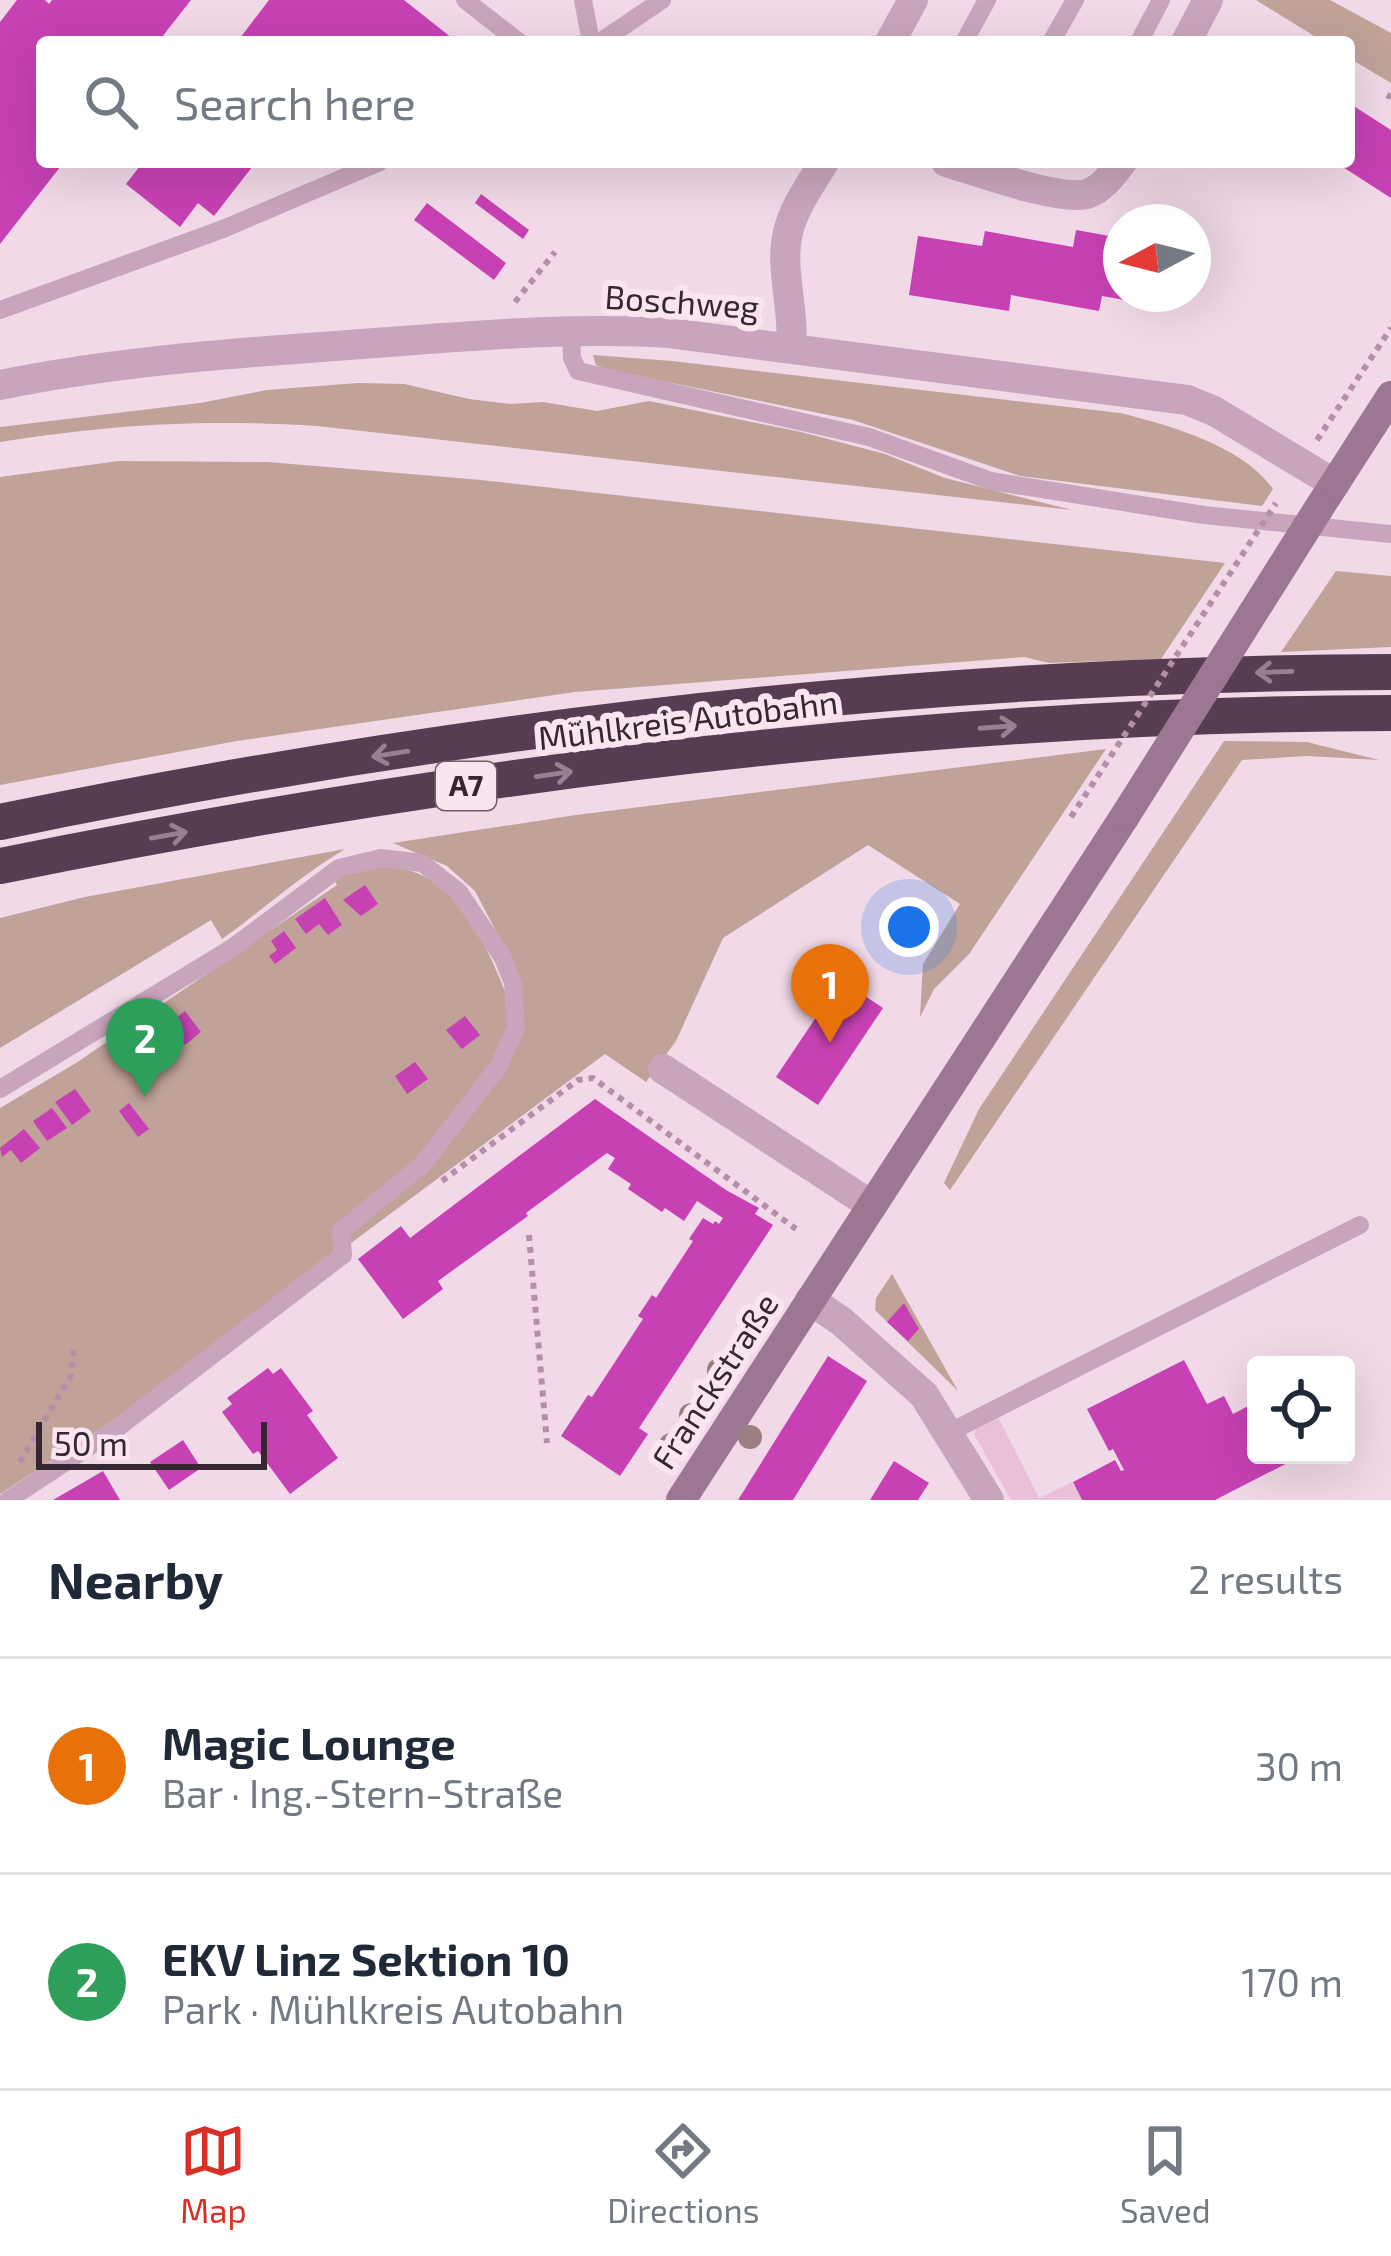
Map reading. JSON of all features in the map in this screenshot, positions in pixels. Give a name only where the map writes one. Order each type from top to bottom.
[{"type":"highway","name":"Mühlkreis Autobahn","points":[[0,822],[276,771],[715,711],[1003,685],[1278,672],[1391,672]]},
{"type":"highway","name":"Mühlkreis Autobahn","points":[[0,866],[417,793],[764,748],[1124,718],[1391,713]]},
{"type":"highway","points":[[0,880],[54,856]]},
{"type":"main road","name":"Franckstraße","points":[[681,1500],[1391,396]]},
{"type":"street","points":[[893,36],[914,0]]},
{"type":"street","points":[[1189,36],[1208,0]]},
{"type":"street","points":[[791,348],[794,320],[786,264],[788,234],[821,168]]},
{"type":"street","points":[[968,168],[1065,194],[1087,194],[1117,168]]},
{"type":"street","name":"Boschweg","points":[[0,385],[182,358],[571,332],[669,333],[1187,400],[1302,463],[1327,496]]},
{"type":"street","points":[[663,1069],[871,1205]]},
{"type":"street","points":[[810,1300],[914,1385],[950,1432],[989,1500]]},
{"type":"lane","points":[[465,0],[510,36]]},
{"type":"lane","points":[[583,0],[594,36]]},
{"type":"lane","points":[[605,36],[662,0]]},
{"type":"lane","points":[[967,36],[987,0]]},
{"type":"lane","points":[[1054,36],[1075,0]]},
{"type":"lane","points":[[1141,36],[1162,0]]},
{"type":"lane","points":[[0,310],[223,229],[366,168]]},
{"type":"lane","points":[[571,332],[572,358],[578,371],[868,436],[992,481],[1204,515],[1391,534]]},
{"type":"lane","points":[[0,1089],[232,948],[326,876],[362,861],[409,859],[446,879],[488,932],[513,983],[516,1028],[498,1067],[423,1164],[341,1231],[344,1255],[116,1429],[8,1500]]},
{"type":"lane","points":[[950,1432],[1360,1225]]},
{"type":"path","points":[[509,309],[555,252]]},
{"type":"path","points":[[1071,817],[1391,328]]},
{"type":"path","points":[[432,1189],[578,1080],[593,1078],[796,1229]]},
{"type":"path","points":[[529,1235],[548,1443]]},
{"type":"path","points":[[17,1466],[71,1376],[74,1348]]},
{"type":"shaded area","points":[[1256,0],[1330,0],[1391,33],[1391,83],[1355,62],[1355,36],[1314,36]]},
{"type":"shaded area","points":[[593,355],[1120,413],[1224,449],[1273,489],[1262,506],[1020,476],[853,420],[608,370],[596,365]]},
{"type":"shaded area","points":[[404,384],[469,399],[543,402],[597,411],[649,401],[801,432],[885,454],[945,478],[1072,510],[317,426],[158,425],[0,442],[0,427],[200,403],[267,390]]},
{"type":"shaded area","points":[[119,461],[268,462],[481,480],[1225,563],[1161,659],[1049,663],[1024,657],[575,692],[237,741],[0,785],[0,477]]},
{"type":"shaded area","points":[[1336,571],[1391,576],[1391,647],[1281,652]]},
{"type":"shaded area","points":[[1224,741],[1307,742],[1379,760],[1307,756],[1242,760],[950,1190],[944,1183],[979,1109]]},
{"type":"shaded area","points":[[1106,749],[969,954],[934,989],[920,1017],[923,964],[960,904],[868,845],[723,938],[676,1041],[646,1082],[605,1054],[109,1423],[0,1494],[0,1108],[76,1063],[337,885],[334,879],[374,868],[407,870],[435,883],[478,933],[521,1032],[514,966],[475,891],[447,866],[393,843],[576,815]]},
{"type":"shaded area","points":[[345,849],[222,939],[211,920],[0,1048],[0,918],[85,897]]},
{"type":"shaded area","points":[[892,1274],[958,1391],[875,1310],[876,1298]]},
{"type":"shaded area","points":[[998,1417],[1039,1498],[1073,1482],[1082,1500],[1011,1500],[974,1434],[976,1427]]},
{"type":"building","points":[[17,0],[49,4],[52,0],[191,0],[163,36],[36,36],[36,168],[59,168],[0,244],[0,22]]},
{"type":"building","points":[[269,0],[404,0],[449,36],[242,36]]},
{"type":"building","points":[[1355,107],[1391,130],[1391,198],[1344,168],[1355,168]]},
{"type":"building","points":[[138,168],[251,168],[214,216],[198,203],[180,227],[126,184]]},
{"type":"building","points":[[481,194],[529,230],[523,239],[475,203]]},
{"type":"building","points":[[427,203],[506,263],[494,280],[414,220]]},
{"type":"building","points":[[1076,230],[1103,235],[1099,311],[1011,295],[1009,311],[909,295],[918,236],[982,246],[985,231],[1073,247]]},
{"type":"building","points":[[365,885],[378,904],[361,916],[343,900]]},
{"type":"building","points":[[325,898],[342,925],[328,935],[319,924],[306,934],[295,919]]},
{"type":"building","points":[[284,931],[296,948],[275,964],[269,956],[277,950],[271,941]]},
{"type":"building","points":[[841,980],[883,1008],[818,1105],[776,1077]]},
{"type":"building","points":[[185,1011],[201,1032],[185,1045],[180,1039],[174,1043],[163,1028]]},
{"type":"building","points":[[465,1016],[480,1035],[462,1049],[446,1030]]},
{"type":"building","points":[[155,1033],[170,1054],[152,1067],[145,1058],[139,1063],[131,1051]]},
{"type":"building","points":[[415,1062],[428,1079],[407,1094],[395,1076]]},
{"type":"building","points":[[75,1089],[91,1111],[72,1125],[55,1102]]},
{"type":"building","points":[[595,1099],[759,1208],[755,1214],[773,1225],[639,1428],[648,1434],[620,1476],[561,1436],[643,1319],[638,1316],[652,1295],[656,1298],[703,1218],[719,1224],[723,1218],[697,1201],[684,1221],[665,1208],[662,1212],[608,1169],[615,1158],[607,1153],[438,1281],[443,1289],[403,1319],[358,1259],[401,1226],[410,1238]]},
{"type":"building","points":[[129,1103],[149,1129],[138,1137],[119,1111]]},
{"type":"building","points":[[52,1108],[67,1128],[47,1141],[33,1121]]},
{"type":"building","points":[[24,1129],[40,1148],[21,1163],[11,1150],[2,1157],[0,1148]]},
{"type":"building","points":[[904,1303],[919,1329],[908,1341],[887,1322]]},
{"type":"building","points":[[828,1356],[867,1381],[793,1500],[738,1500]]},
{"type":"building","points":[[1184,1360],[1207,1404],[1224,1396],[1233,1414],[1247,1407],[1247,1464],[1285,1464],[1215,1500],[1082,1500],[1073,1482],[1115,1460],[1124,1470],[1087,1409]]},
{"type":"building","points":[[268,1368],[273,1374],[281,1368],[313,1411],[307,1415],[338,1458],[290,1494],[222,1412],[232,1404],[227,1398]]},
{"type":"building","points":[[183,1440],[201,1468],[169,1490],[150,1462]]},
{"type":"building","points":[[894,1461],[929,1483],[918,1500],[870,1500]]},
{"type":"building","points":[[103,1471],[120,1500],[53,1500]]},
{"type":"place","name":"Magic Lounge","points":[[830,1043]]},
{"type":"place","name":"EKV Linz Sektion 10","points":[[145,1097]]}]
